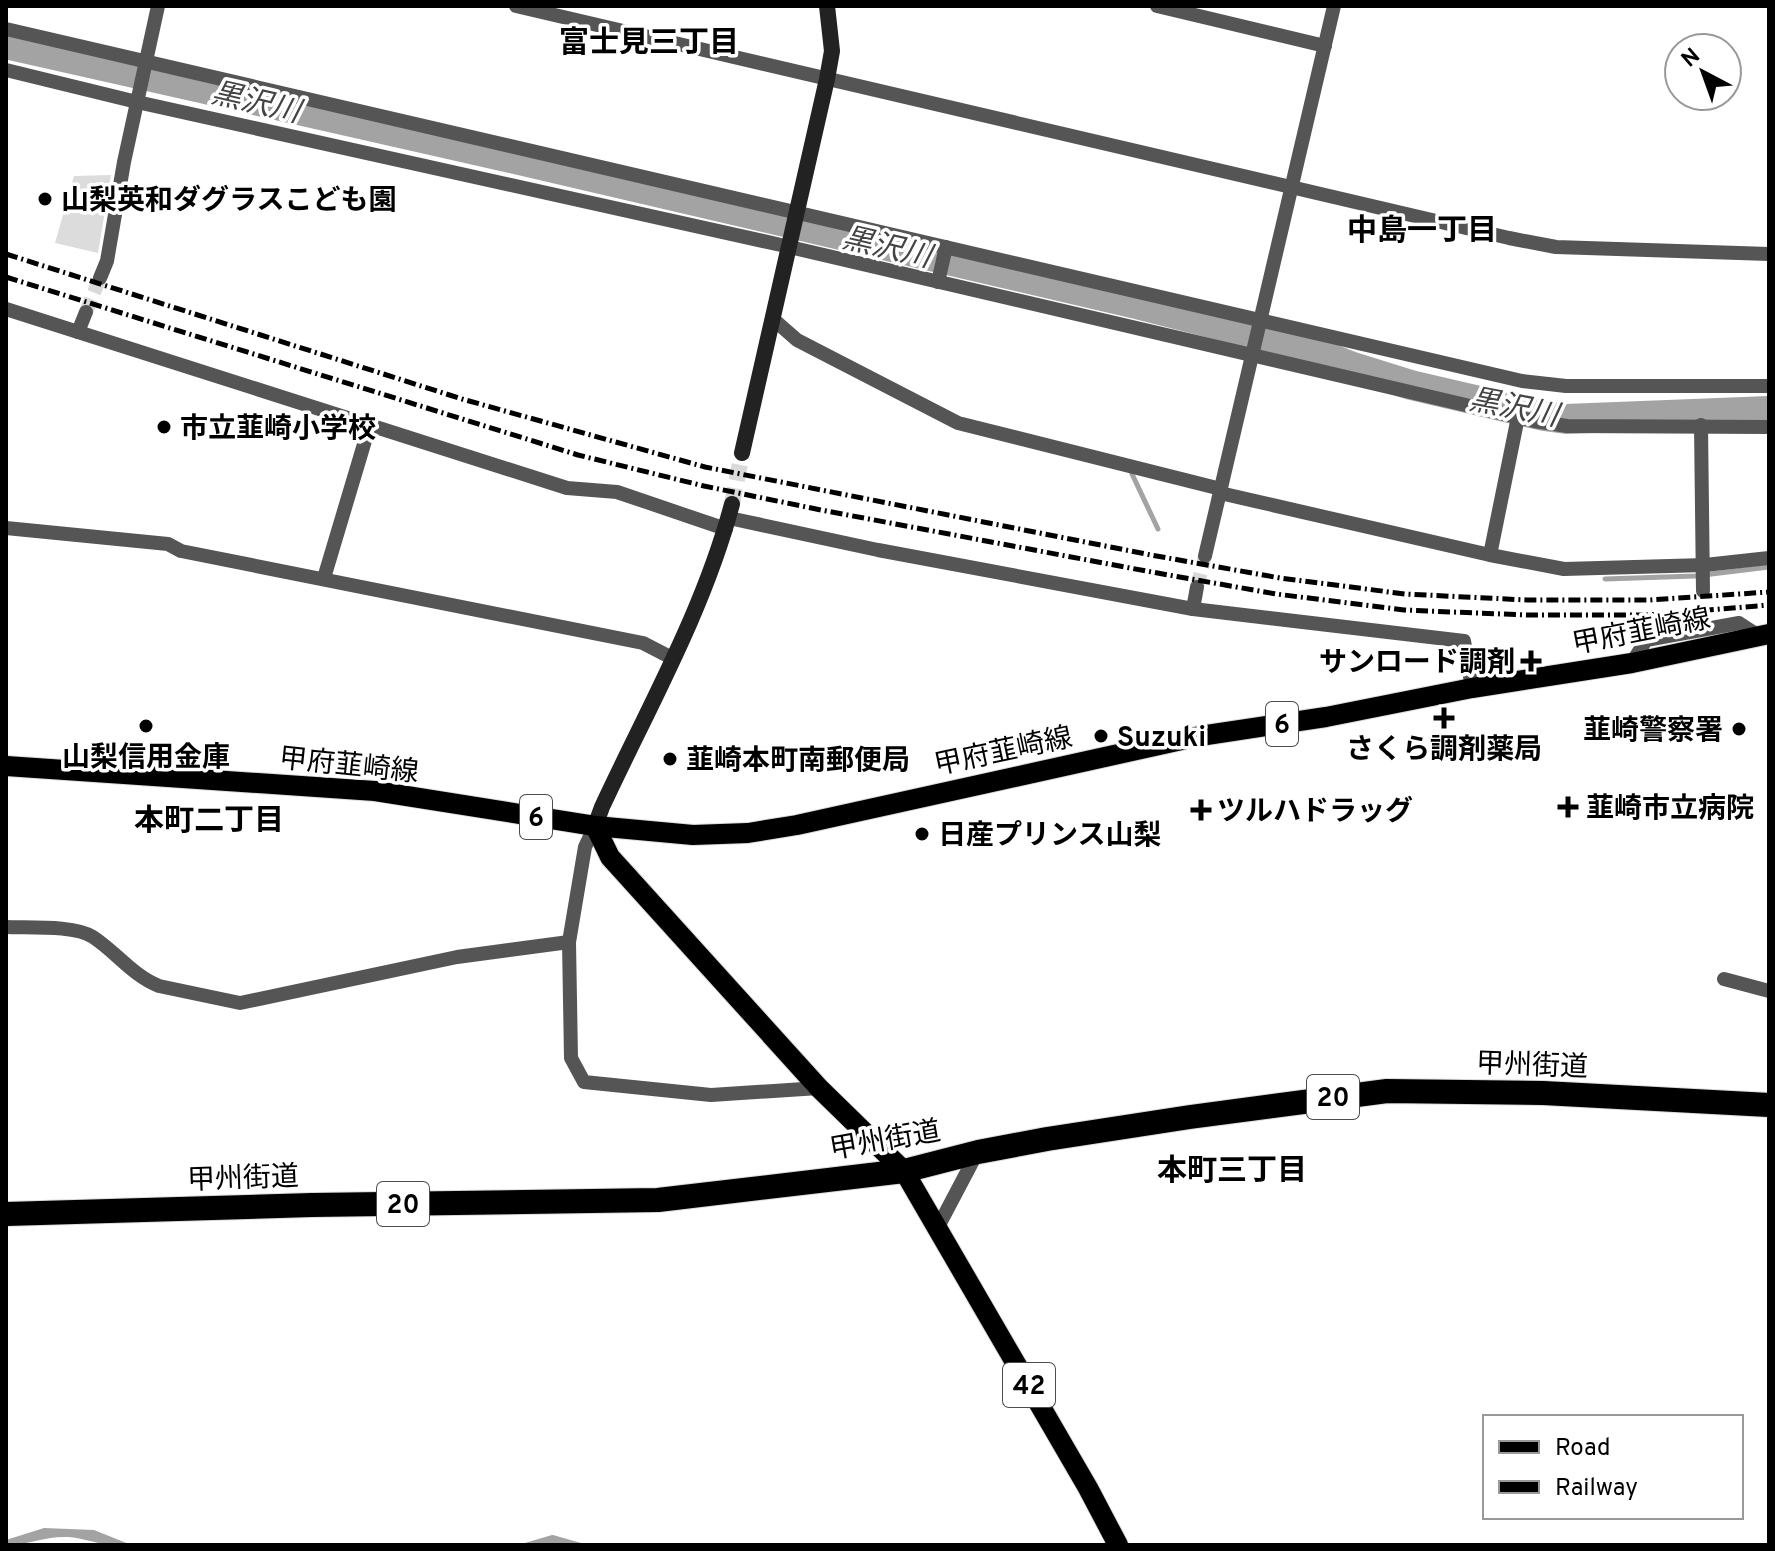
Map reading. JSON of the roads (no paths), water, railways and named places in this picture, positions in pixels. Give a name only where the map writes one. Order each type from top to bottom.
[{"type":"highway","name":"甲州街道","points":[[6,1214],[312,1205],[658,1200],[904,1171],[978,1152],[1190,1117],[1387,1091],[1543,1093],[1769,1105]]},
{"type":"main road","name":"甲府韮崎線","points":[[6,766],[375,791],[595,826],[693,835],[748,833],[797,825],[1200,736],[1632,663],[1764,635]]},
{"type":"main road","points":[[595,826],[610,857],[819,1088],[904,1171]]},
{"type":"main road","name":"42","points":[[904,1171],[1118,1545]]},
{"type":"street","points":[[100,278],[107,261],[144,63],[158,6]]},
{"type":"street","points":[[516,6],[1556,247],[1769,254]]},
{"type":"street","points":[[742,453],[827,79],[832,51],[827,6]]},
{"type":"street","points":[[1157,6],[1325,46]]},
{"type":"street","points":[[1205,556],[1334,6]]},
{"type":"street","points":[[6,29],[1522,381],[1566,386],[1769,386]]},
{"type":"street","points":[[6,70],[789,247],[1518,417],[1567,426],[1769,427]]},
{"type":"street","points":[[938,282],[946,247]]},
{"type":"street","points":[[6,309],[567,488],[617,492],[878,550],[1193,609],[1464,641],[1472,688]]},
{"type":"street","points":[[78,332],[86,312]]},
{"type":"street","points":[[773,319],[797,340],[958,423],[1221,491],[1490,555],[1564,569],[1705,565],[1769,558]]},
{"type":"street","points":[[1490,555],[1518,417]]},
{"type":"street","points":[[324,578],[370,424]]},
{"type":"street","points":[[1701,425],[1703,591]]},
{"type":"street","points":[[729,517],[684,635],[585,847],[569,942],[571,1058],[584,1082],[711,1095],[819,1088]]},
{"type":"street","points":[[6,528],[168,544],[181,551],[643,643],[672,658]]},
{"type":"street","points":[[1193,609],[1197,587]]},
{"type":"street","points":[[1632,663],[1646,640],[1703,623],[1739,623],[1764,635]]},
{"type":"street","points":[[6,927],[77,931],[91,935],[147,981],[240,1003],[457,957],[569,942]]},
{"type":"street","points":[[1724,979],[1769,991]]},
{"type":"street","points":[[938,1227],[978,1152]]},
{"type":"waterway","name":"黒沢川","points":[[6,44],[1136,304],[1297,345],[1411,385],[1544,416],[1566,419],[1769,411]]},
{"type":"waterway","points":[[1132,474],[1158,529]]},
{"type":"waterway","points":[[1605,579],[1695,576],[1769,567]]},
{"type":"tunnel","points":[[86,312],[100,278]]},
{"type":"tunnel","points":[[732,504],[742,453]]},
{"type":"tunnel","points":[[1197,587],[1205,556]]},
{"type":"railway","points":[[6,254],[462,399],[705,467],[1151,555],[1280,578],[1405,594],[1527,600],[1649,600],[1769,592]]},
{"type":"railway","points":[[6,277],[578,455],[704,486],[821,510],[1146,571],[1276,594],[1404,610],[1526,615],[1648,615],[1769,605]]},
{"type":"place","name":"山梨英和ダグラスこども園","points":[[45,199]]},
{"type":"place","name":"市立韮崎小学校","points":[[164,427]]},
{"type":"place","name":"サンロード調剤","points":[[1531,661]]},
{"type":"place","name":"さくら調剤薬局","points":[[1444,718]]},
{"type":"place","name":"山梨信用金庫","points":[[146,726]]},
{"type":"place","name":"韮崎警察署","points":[[1739,729]]},
{"type":"place","name":"Suzuki","points":[[1101,736]]},
{"type":"place","name":"韮崎本町南郵便局","points":[[670,759]]},
{"type":"place","name":"韮崎市立病院","points":[[1568,807]]},
{"type":"place","name":"ツルハドラッグ","points":[[1201,810]]},
{"type":"place","name":"日産プリンス山梨","points":[[922,834]]},
{"type":"district","name":"富士見三丁目","points":[[649,42]]},
{"type":"district","name":"中島一丁目","points":[[1422,230]]},
{"type":"district","name":"本町二丁目","points":[[209,820]]},
{"type":"district","name":"本町三丁目","points":[[1232,1170]]}]
